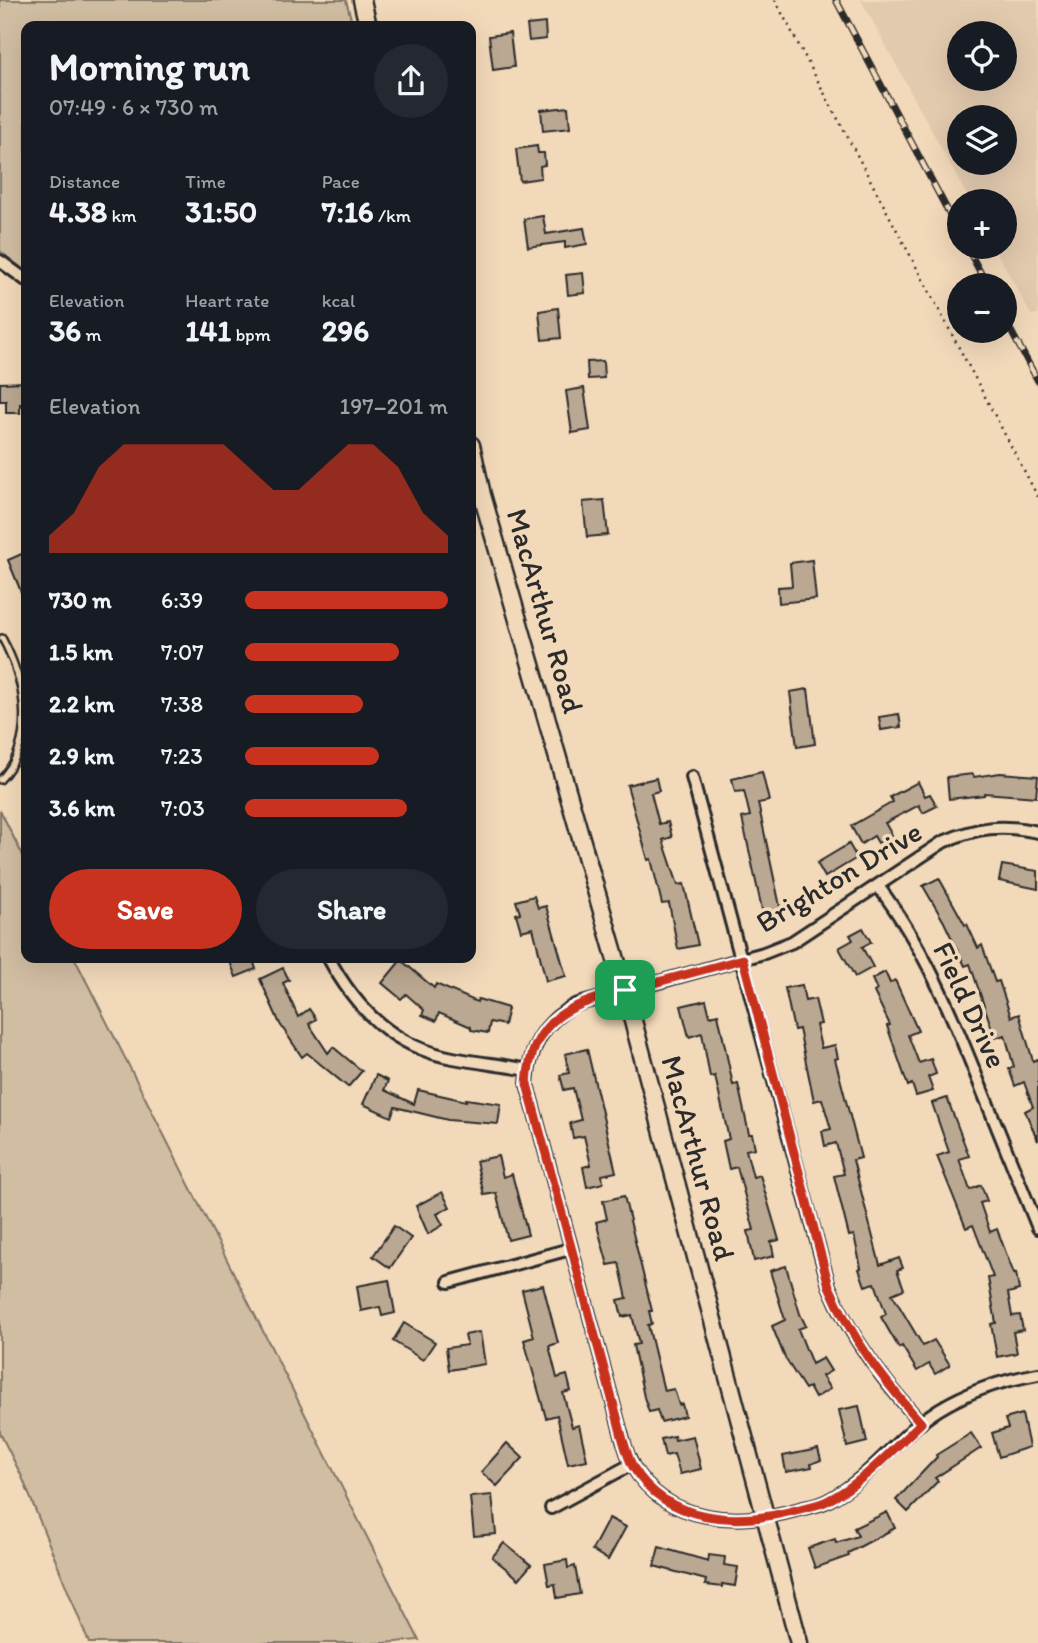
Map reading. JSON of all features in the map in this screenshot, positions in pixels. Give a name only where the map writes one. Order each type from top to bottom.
[{"type":"street","points":[[362,0],[367,21]]},
{"type":"street","points":[[0,261],[21,276]]},
{"type":"street","name":"MacArthur Road","points":[[476,496],[625,990],[799,1643]]},
{"type":"street","points":[[692,777],[829,1286],[849,1329],[866,1357],[921,1423]]},
{"type":"street","name":"Brighton Drive","points":[[528,1070],[538,1038],[558,1015],[575,1005],[743,959],[792,942],[943,842],[965,832],[1005,827],[1038,832]]},
{"type":"street","name":"Field Drive","points":[[878,886],[900,917],[933,975],[1038,1228]]},
{"type":"street","points":[[331,963],[355,1001],[378,1023],[403,1040],[452,1058],[528,1070],[528,1093],[618,1421],[632,1464],[649,1487],[663,1498],[688,1512],[716,1518],[766,1518],[826,1502],[863,1477],[921,1423],[946,1406],[979,1389],[1011,1378],[1038,1374]]},
{"type":"street","points":[[449,1282],[570,1249]]},
{"type":"street","points":[[551,1508],[632,1464]]},
{"type":"lane","points":[[2,638],[14,659],[21,689]]},
{"type":"lane","points":[[0,780],[19,749],[21,737]]},
{"type":"path","points":[[775,0],[1038,497]]},
{"type":"shaded area","points":[[0,0],[346,0],[352,21],[21,21],[21,268],[0,251]]},
{"type":"shaded area","points":[[861,0],[1038,0],[1038,314],[1031,315],[1017,289],[1017,273],[1008,273],[1001,259],[1017,259],[1017,189],[963,189],[956,175],[1017,175],[1017,105],[947,105],[947,159]]},
{"type":"shaded area","points":[[0,810],[21,852],[21,963],[77,963],[419,1640],[384,1643],[89,1643],[22,1477],[0,1433]]},
{"type":"building","points":[[545,23],[546,39],[529,41],[527,25]]},
{"type":"building","points":[[510,33],[514,67],[493,70],[489,36]]},
{"type":"building","points":[[568,107],[570,128],[543,131],[541,110]]},
{"type":"building","points":[[537,146],[538,153],[544,153],[545,165],[540,166],[541,178],[520,181],[516,149]]},
{"type":"building","points":[[543,216],[546,234],[584,228],[587,244],[565,248],[565,242],[528,247],[524,219]]},
{"type":"building","points":[[583,273],[585,293],[568,295],[566,275]]},
{"type":"building","points":[[558,308],[561,338],[542,340],[539,311]]},
{"type":"building","points":[[603,361],[604,378],[588,379],[587,362]]},
{"type":"building","points":[[21,382],[20,413],[6,413],[6,401],[0,401],[0,383]]},
{"type":"building","points":[[584,388],[590,430],[572,433],[566,391]]},
{"type":"building","points":[[604,500],[608,535],[587,537],[583,502]]},
{"type":"building","points":[[21,554],[21,592],[8,560]]},
{"type":"building","points":[[812,560],[816,599],[779,603],[778,587],[792,586],[790,563]]},
{"type":"building","points":[[808,689],[815,744],[797,747],[790,692]]},
{"type":"building","points":[[899,714],[901,727],[881,730],[879,717]]},
{"type":"building","points":[[762,772],[769,801],[758,803],[781,911],[763,914],[742,818],[750,816],[744,791],[735,792],[732,779]]},
{"type":"building","points":[[1000,773],[1038,776],[1036,797],[984,793],[949,799],[947,777]]},
{"type":"building","points":[[656,778],[659,791],[651,793],[659,824],[668,822],[672,837],[663,840],[678,885],[684,884],[698,945],[678,949],[669,903],[662,904],[651,859],[648,860],[627,785]]},
{"type":"building","points":[[918,782],[925,796],[930,794],[937,806],[923,813],[919,805],[885,823],[892,835],[878,843],[874,836],[861,844],[851,826],[893,802],[890,797]]},
{"type":"building","points":[[849,844],[857,858],[825,877],[817,863]]},
{"type":"building","points":[[1002,865],[1038,871],[1038,889],[999,881]]},
{"type":"building","points":[[939,878],[978,948],[982,945],[995,982],[999,981],[1011,1017],[1019,1014],[1033,1061],[1038,1059],[1038,1141],[1025,1111],[1033,1107],[1024,1082],[1015,1086],[1009,1069],[1014,1067],[1005,1035],[995,1038],[970,964],[965,966],[923,886]]},
{"type":"building","points":[[534,896],[538,908],[546,906],[566,976],[546,981],[533,928],[521,931],[516,914],[520,913],[516,901]]},
{"type":"building","points":[[863,928],[871,942],[862,947],[873,967],[855,977],[839,948],[853,940],[850,935]]},
{"type":"building","points":[[230,963],[254,963],[256,969],[236,977]]},
{"type":"building","points":[[399,963],[405,963],[434,988],[436,984],[477,1002],[478,999],[508,1008],[504,1025],[490,1022],[488,1033],[471,1030],[471,1027],[439,1013],[436,1021],[422,1015],[424,1010],[406,994],[401,999],[382,983]]},
{"type":"building","points":[[283,968],[289,980],[283,983],[298,1017],[309,1009],[316,1019],[309,1024],[328,1053],[333,1047],[362,1071],[348,1087],[307,1053],[302,1057],[280,1024],[260,979]]},
{"type":"building","points":[[885,972],[890,983],[895,980],[918,1031],[908,1035],[919,1063],[931,1059],[936,1074],[928,1077],[933,1091],[916,1096],[912,1084],[908,1086],[887,1026],[890,1025],[874,992],[877,990],[872,979]]},
{"type":"building","points":[[802,985],[805,1001],[815,999],[821,1024],[816,1025],[821,1048],[835,1045],[838,1058],[835,1059],[861,1158],[853,1160],[880,1265],[899,1258],[903,1268],[897,1270],[904,1289],[892,1294],[923,1346],[934,1340],[950,1365],[935,1374],[929,1364],[917,1371],[902,1346],[899,1348],[881,1317],[886,1314],[875,1283],[865,1286],[859,1269],[861,1268],[854,1235],[849,1236],[834,1176],[844,1174],[836,1143],[825,1146],[822,1131],[831,1129],[822,1099],[814,1101],[799,1029],[794,1030],[785,988]]},
{"type":"building","points":[[706,1000],[710,1016],[718,1014],[733,1085],[738,1084],[749,1134],[752,1134],[755,1148],[746,1150],[753,1177],[760,1175],[779,1240],[771,1242],[774,1256],[754,1261],[748,1231],[754,1230],[737,1167],[729,1169],[723,1141],[729,1139],[715,1076],[710,1077],[702,1033],[689,1037],[681,1006]]},
{"type":"building","points":[[587,1049],[616,1172],[602,1175],[603,1183],[587,1187],[583,1167],[591,1165],[584,1136],[573,1138],[570,1123],[581,1120],[573,1088],[564,1090],[560,1075],[569,1073],[565,1054]]},
{"type":"building","points":[[376,1075],[388,1081],[384,1090],[414,1104],[418,1090],[466,1101],[501,1104],[498,1124],[448,1120],[395,1107],[391,1117],[363,1104]]},
{"type":"building","points":[[947,1098],[969,1156],[959,1159],[970,1190],[981,1185],[987,1201],[980,1203],[990,1232],[997,1229],[1014,1274],[1016,1273],[1019,1290],[1008,1293],[1012,1316],[1020,1315],[1023,1330],[1013,1332],[1017,1353],[997,1357],[991,1324],[996,1323],[988,1278],[993,1277],[973,1225],[966,1228],[937,1156],[949,1152],[932,1103]]},
{"type":"building","points":[[498,1156],[503,1177],[512,1174],[528,1235],[508,1240],[496,1193],[484,1195],[476,1161]]},
{"type":"building","points":[[442,1192],[450,1207],[437,1214],[443,1225],[428,1234],[416,1206]]},
{"type":"building","points":[[624,1196],[652,1311],[649,1311],[652,1324],[648,1325],[664,1391],[674,1389],[685,1416],[661,1422],[657,1410],[649,1412],[644,1397],[633,1345],[639,1344],[632,1315],[622,1317],[618,1300],[627,1298],[619,1263],[608,1265],[596,1222],[607,1219],[603,1201]]},
{"type":"building","points":[[394,1226],[411,1238],[390,1268],[373,1256]]},
{"type":"building","points":[[786,1266],[806,1326],[798,1329],[812,1364],[823,1358],[831,1371],[822,1376],[830,1389],[815,1398],[809,1387],[805,1389],[785,1358],[772,1326],[785,1320],[770,1271]]},
{"type":"building","points":[[389,1280],[395,1313],[382,1316],[380,1307],[361,1311],[357,1286]]},
{"type":"building","points":[[543,1285],[558,1343],[549,1346],[557,1378],[567,1375],[571,1391],[563,1393],[572,1427],[579,1425],[587,1460],[568,1464],[557,1415],[546,1418],[524,1340],[534,1337],[522,1290]]},
{"type":"building","points":[[404,1323],[435,1342],[423,1360],[393,1341]]},
{"type":"building","points":[[480,1332],[485,1364],[449,1370],[446,1348],[467,1345],[465,1335]]},
{"type":"building","points":[[859,1406],[867,1442],[847,1447],[839,1410]]},
{"type":"building","points":[[1022,1414],[1029,1447],[999,1457],[992,1433],[1008,1428],[1005,1419]]},
{"type":"building","points":[[971,1433],[981,1448],[935,1478],[938,1481],[908,1512],[896,1500],[936,1455]]},
{"type":"building","points":[[674,1436],[675,1440],[693,1436],[701,1469],[680,1474],[674,1454],[665,1456],[661,1439]]},
{"type":"building","points":[[507,1443],[523,1458],[497,1486],[481,1472]]},
{"type":"building","points":[[818,1449],[821,1460],[811,1464],[812,1467],[786,1472],[783,1456]]},
{"type":"building","points":[[492,1495],[496,1534],[474,1536],[470,1497]]},
{"type":"building","points":[[887,1512],[895,1528],[848,1553],[849,1556],[815,1568],[808,1548],[835,1539],[836,1543],[858,1536],[854,1528]]},
{"type":"building","points":[[609,1518],[626,1527],[608,1560],[592,1550]]},
{"type":"building","points":[[504,1543],[531,1565],[519,1579],[492,1557]]},
{"type":"building","points":[[659,1547],[708,1561],[709,1555],[725,1557],[724,1565],[738,1567],[735,1586],[705,1585],[706,1580],[654,1566]]},
{"type":"building","points":[[567,1560],[568,1568],[575,1566],[580,1594],[557,1598],[555,1584],[549,1585],[545,1564]]},
{"type":"railway","points":[[836,0],[947,209]]},
{"type":"railway","points":[[973,259],[981,273]]},
{"type":"railway","points":[[1017,342],[1038,381]]},
{"type":"route","points":[[743,959],[829,1286],[849,1329],[866,1357],[921,1423],[863,1477],[826,1502],[766,1518],[701,1516],[674,1506],[663,1498],[649,1487],[632,1464],[527,1084],[529,1059],[533,1048],[544,1029],[558,1015],[575,1005],[625,990],[743,959]]}]
